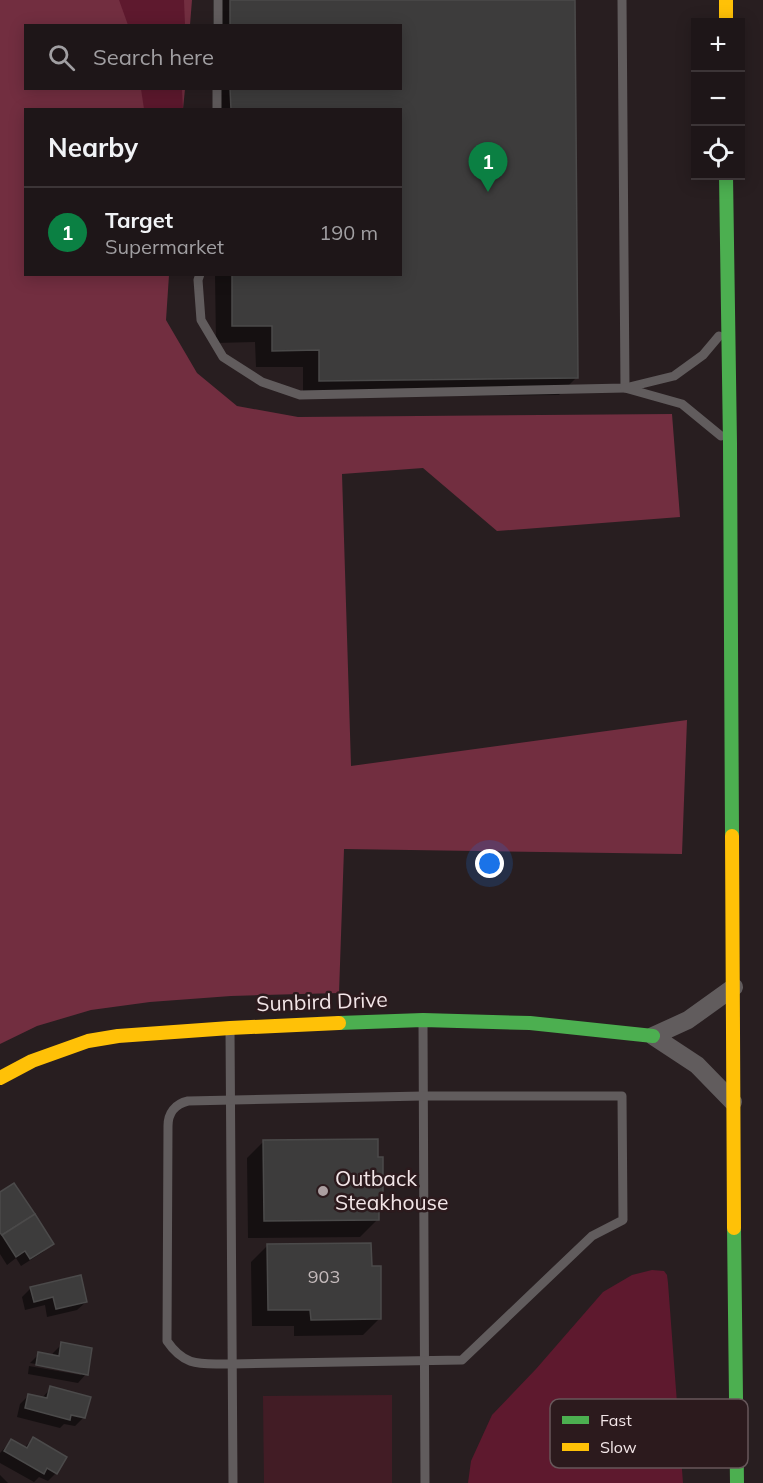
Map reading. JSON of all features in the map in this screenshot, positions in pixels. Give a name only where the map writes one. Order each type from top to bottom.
[{"type":"main road","points":[[726,0],[726,18]]},
{"type":"main road","points":[[726,180],[736,1399]]},
{"type":"main road","name":"Sunbird Drive","points":[[0,1078],[32,1061],[88,1041],[118,1036],[230,1028],[423,1020],[530,1023],[653,1036]]},
{"type":"main road","points":[[737,1468],[737,1483]]},
{"type":"street","points":[[653,1036],[688,1020],[734,987]]},
{"type":"street","name":"Sunbird Drive","points":[[653,1036],[697,1065],[733,1102]]},
{"type":"lane","points":[[218,0],[218,24]]},
{"type":"lane","points":[[622,0],[626,388]]},
{"type":"lane","points":[[217,90],[217,108]]},
{"type":"lane","points":[[199,276],[201,320],[224,357],[262,382],[300,395],[626,388],[674,376],[702,355],[728,325]]},
{"type":"lane","points":[[626,388],[682,404],[730,443]]},
{"type":"lane","points":[[423,1020],[425,1483]]},
{"type":"lane","points":[[230,1028],[233,1483]]},
{"type":"lane","points":[[423,1096],[622,1096],[623,1220],[592,1236],[462,1360],[195,1363],[183,1359],[174,1351],[167,1341],[168,1119],[171,1112],[181,1103],[188,1101],[423,1096]]},
{"type":"shaded area","points":[[0,0],[192,0],[190,24],[24,24],[24,90],[185,90],[183,108],[24,108],[24,276],[169,276],[166,320],[197,373],[237,406],[298,417],[672,414],[680,517],[497,531],[423,468],[342,474],[351,766],[687,720],[682,854],[344,849],[339,993],[231,996],[150,1002],[91,1010],[37,1026],[0,1044]]},
{"type":"shaded area","points":[[119,0],[184,0],[185,24],[128,24]]},
{"type":"shaded area","points":[[141,90],[182,90],[183,108],[144,108]]},
{"type":"shaded area","points":[[652,1270],[664,1271],[667,1275],[677,1399],[550,1399],[550,1468],[682,1468],[683,1483],[468,1483],[471,1461],[492,1415],[536,1369],[603,1292],[632,1275]]},
{"type":"shaded area","points":[[392,1395],[392,1483],[264,1483],[263,1396]]},
{"type":"building","points":[[230,0],[575,0],[578,378],[319,381],[319,350],[272,351],[272,326],[232,326],[232,276],[402,276],[402,108],[231,108],[230,90],[402,90],[402,24],[230,24]]},
{"type":"building","name":"Outback Steakhouse","points":[[378,1139],[378,1157],[383,1157],[383,1203],[379,1203],[379,1220],[264,1221],[263,1140]]},
{"type":"building","points":[[14,1183],[35,1214],[2,1235],[0,1233],[0,1192]]},
{"type":"building","points":[[35,1214],[54,1244],[30,1259],[25,1251],[16,1257],[2,1235]]},
{"type":"building","points":[[371,1243],[372,1266],[381,1266],[381,1319],[311,1320],[310,1310],[268,1310],[267,1244]]},
{"type":"building","points":[[81,1275],[87,1302],[56,1309],[53,1297],[34,1302],[30,1287]]},
{"type":"building","points":[[61,1342],[92,1348],[88,1375],[36,1365],[38,1352],[59,1356]]},
{"type":"building","points":[[50,1386],[91,1397],[85,1418],[71,1415],[70,1420],[25,1408],[28,1394],[47,1398]]},
{"type":"building","points":[[33,1437],[67,1457],[57,1474],[47,1468],[44,1474],[4,1451],[11,1439],[27,1448]]},
{"type":"traffic: fast","points":[[726,180],[732,836]]},
{"type":"traffic: fast","points":[[339,1023],[423,1020],[530,1023],[653,1036]]},
{"type":"traffic: fast","points":[[734,1228],[736,1399]]},
{"type":"traffic: fast","points":[[737,1468],[737,1483]]},
{"type":"traffic: slow","points":[[726,0],[726,18]]},
{"type":"traffic: slow","points":[[732,836],[734,1228]]},
{"type":"traffic: slow","points":[[0,1078],[32,1061],[88,1041],[118,1036],[339,1023]]},
{"type":"place","name":"Target","points":[[488,192]]},
{"type":"place","name":"Outback Steakhouse","points":[[323,1191]]}]
